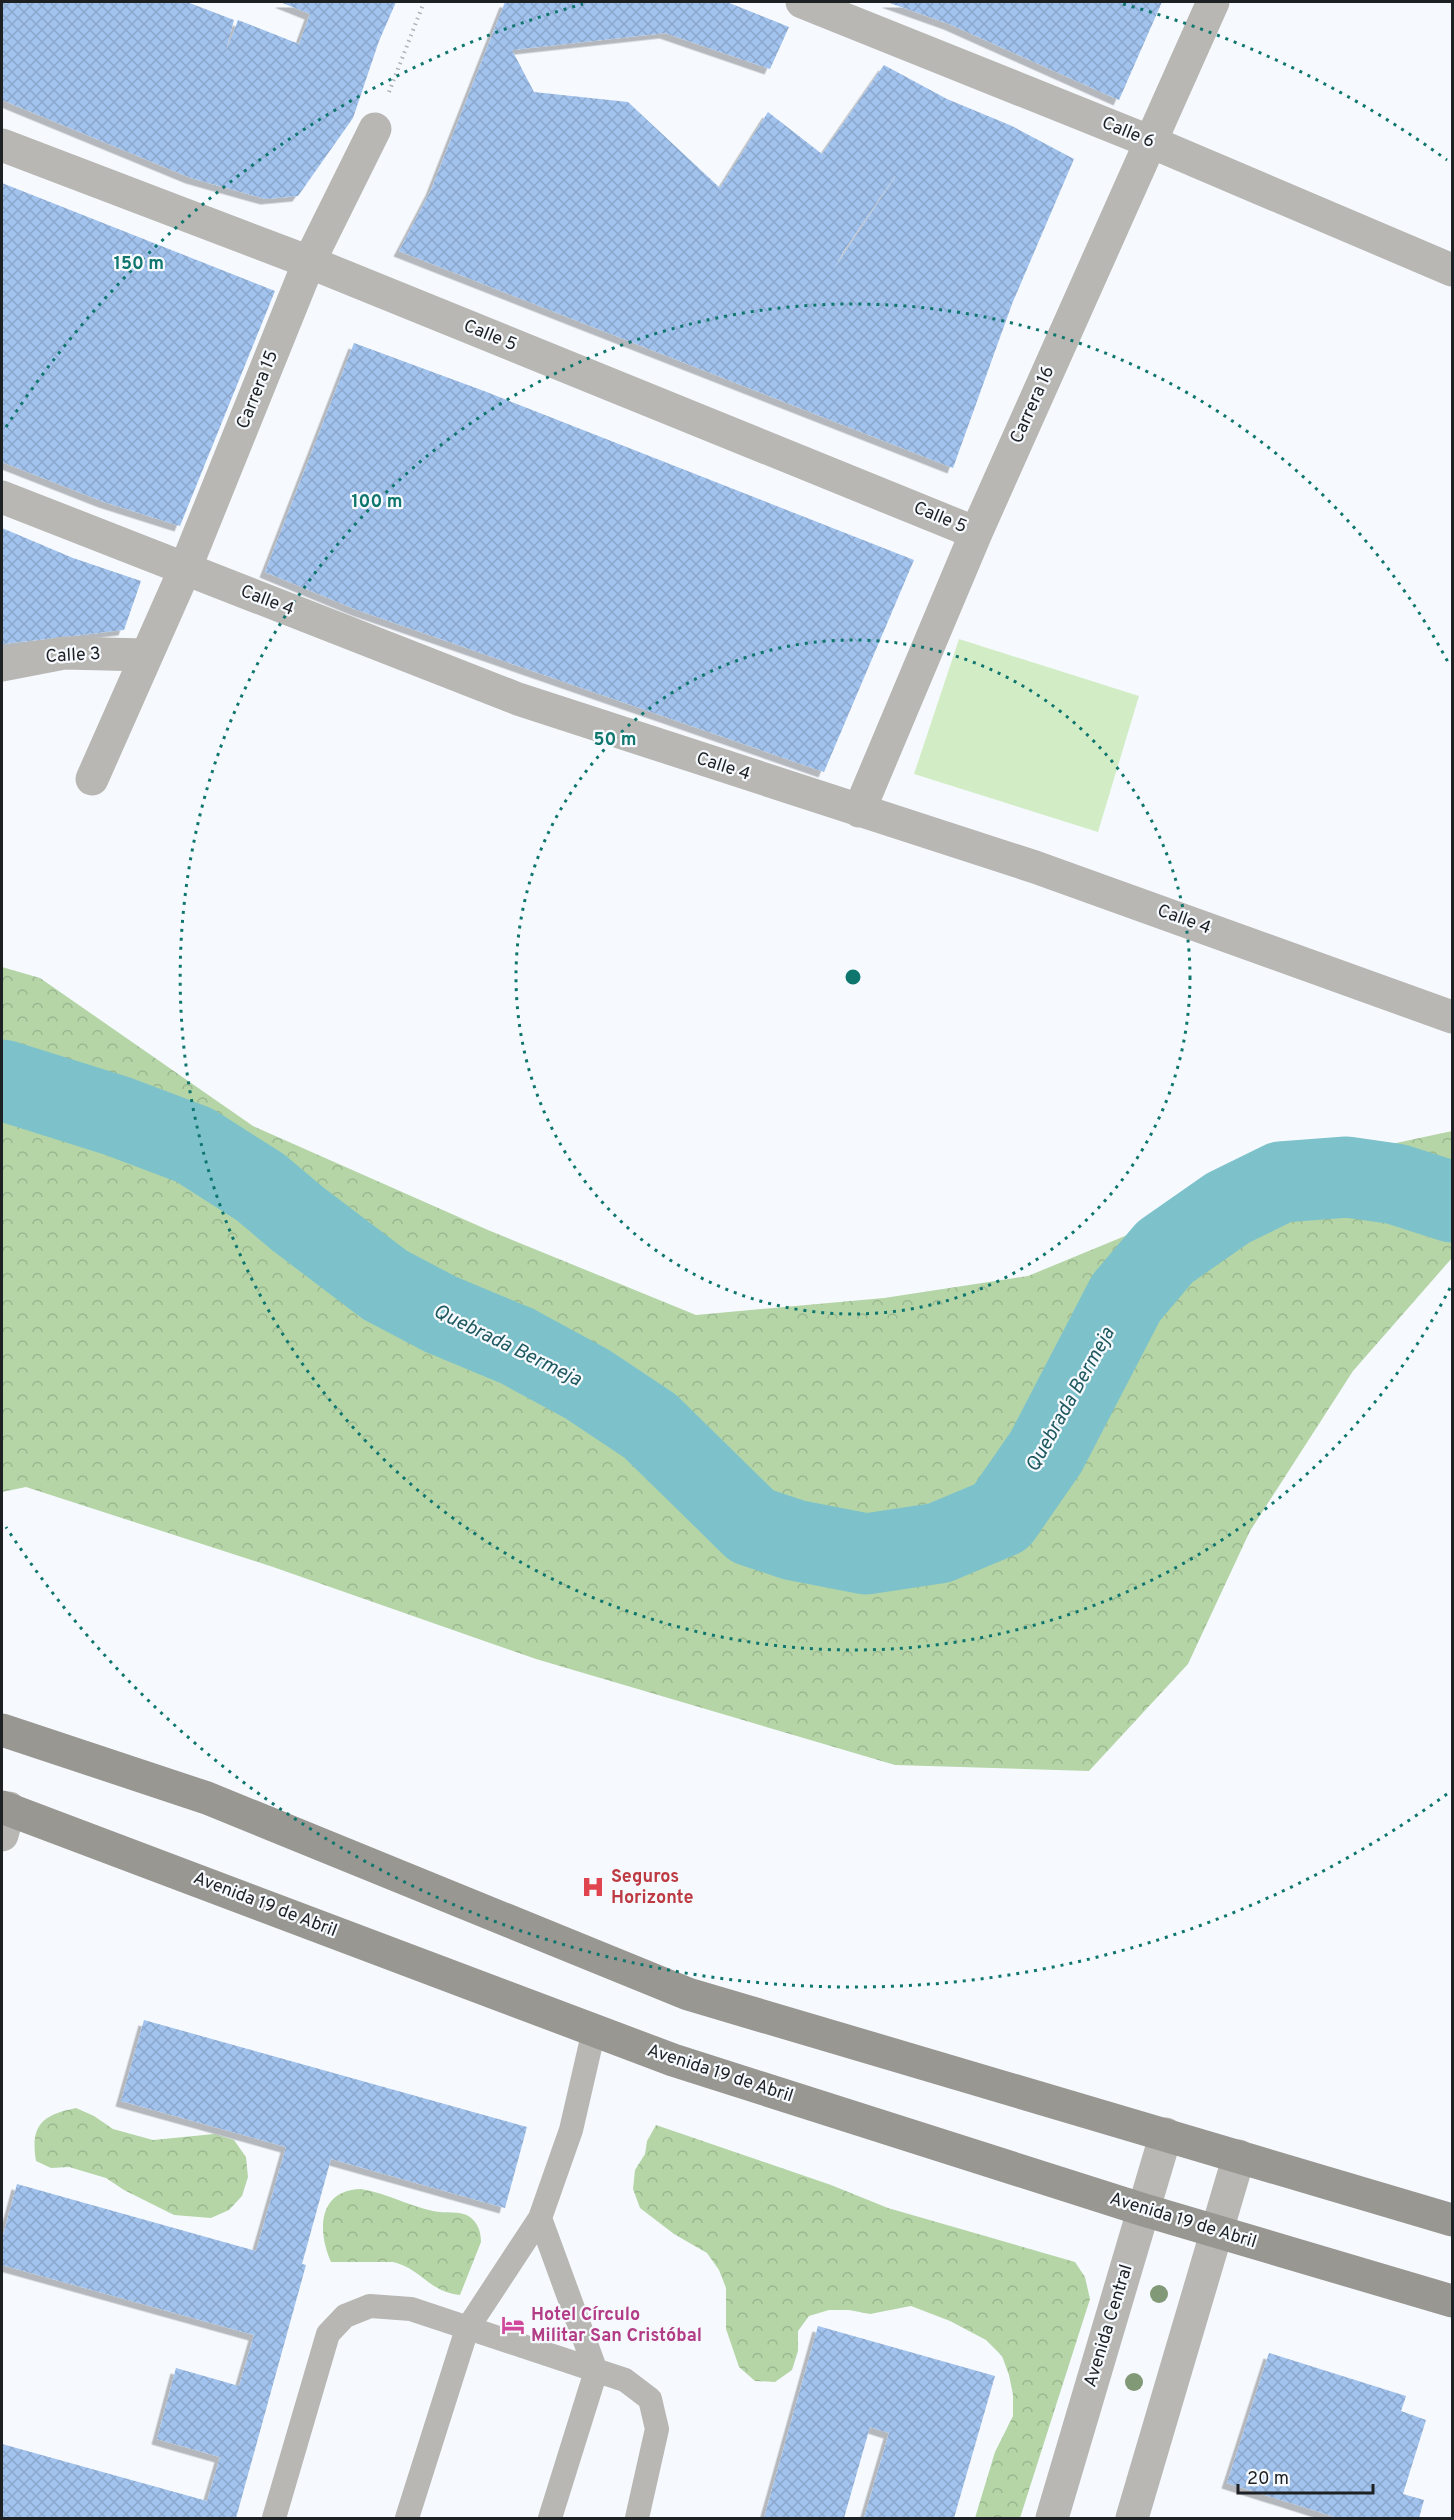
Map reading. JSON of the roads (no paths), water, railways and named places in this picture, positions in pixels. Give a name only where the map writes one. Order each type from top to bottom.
[{"type":"street","name":"Calle 6","points":[[802,2],[1151,142],[1452,270]]},
{"type":"street","name":"Carrera 16","points":[[859,811],[976,532],[1213,2]]},
{"type":"street","name":"Carrera 15","points":[[92,779],[185,569],[309,262],[375,129]]},
{"type":"street","name":"Calle 5","points":[[2,145],[309,262],[976,532]]},
{"type":"street","name":"Calle 4","points":[[2,496],[518,699],[1035,867],[1452,1017]]},
{"type":"street","name":"Calle 3","points":[[2,665],[64,653],[146,655]]},
{"type":"street","points":[[2,1730],[207,1798],[688,1994],[1452,2220]]},
{"type":"street","name":"Avenida 19 de Abril","points":[[4,1817],[673,2060],[1143,2210],[1452,2301]]},
{"type":"street","name":"Avenida Central","points":[[1052,2518],[1166,2134]]},
{"type":"street","points":[[1132,2518],[1239,2156]]},
{"type":"lane","points":[[407,2518],[467,2329],[540,2218],[572,2130],[594,2030]]},
{"type":"lane","points":[[540,2218],[596,2371],[550,2518]]},
{"type":"lane","points":[[274,2518],[328,2334],[345,2316],[370,2306],[411,2309],[467,2329],[511,2340],[625,2380],[650,2399],[657,2428],[637,2518]]},
{"type":"waterway","name":"Quebrada Bermeja","points":[[2,1080],[117,1116],[194,1145],[260,1187],[385,1285],[440,1314],[517,1346],[587,1384],[650,1426],[752,1526],[794,1540],[866,1554],[939,1543],[1001,1517],[1046,1452],[1126,1298],[1165,1252],[1228,1208],[1281,1182],[1347,1177],[1396,1184],[1452,1202]]},
{"type":"place","name":"Seguros Horizonte","points":[[593,1887]]},
{"type":"place","name":"Hotel Círculo Militar San Cristóbal","points":[[513,2325]]}]
